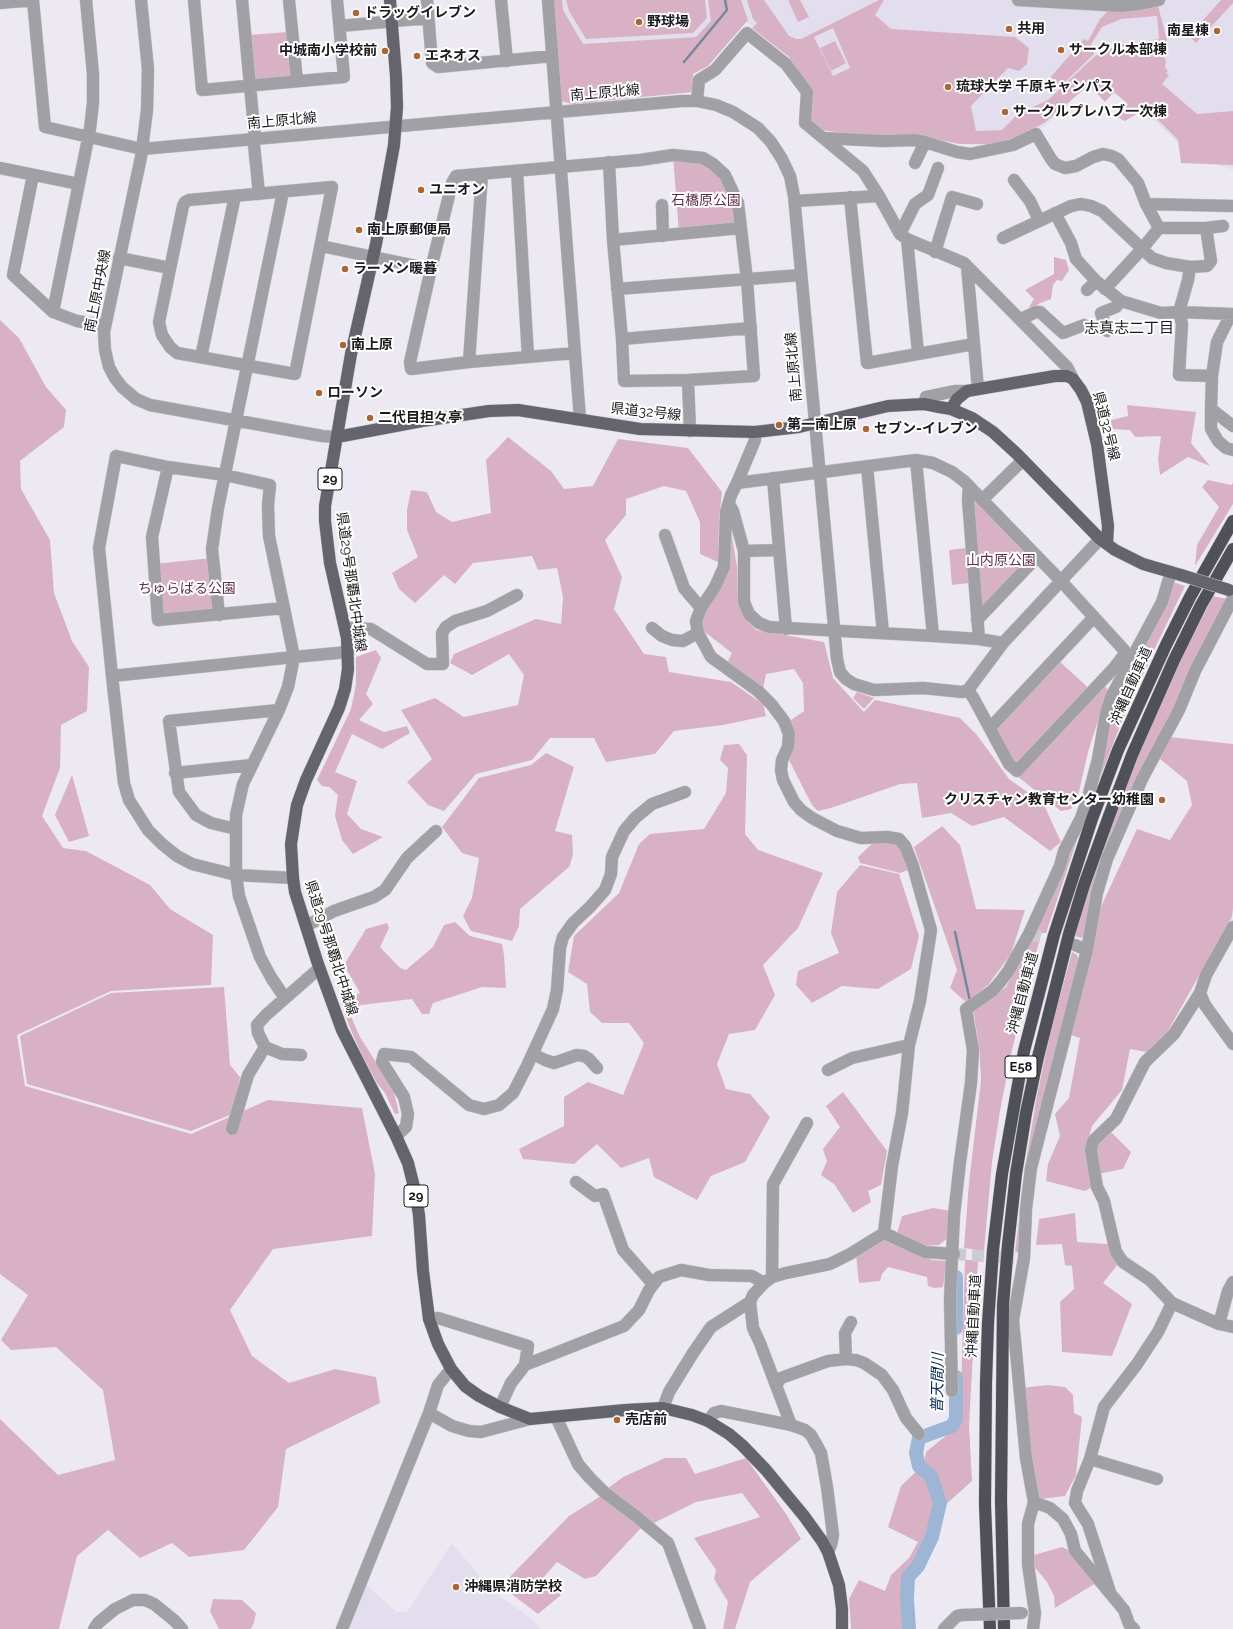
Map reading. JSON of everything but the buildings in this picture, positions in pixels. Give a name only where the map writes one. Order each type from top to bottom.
[{"type":"highway","name":"沖縄自動車道","points":[[990,1629],[985,1505],[988,1315],[993,1250],[1002,1174],[1024,1051],[1054,935],[1092,819],[1118,750],[1166,645],[1190,597],[1233,521]]},
{"type":"highway","name":"沖縄自動車道","points":[[1004,1629],[1001,1500],[1003,1305],[1016,1174],[1026,1113],[1038,1057],[1069,934],[1108,816],[1132,755],[1174,660],[1233,549]]},
{"type":"main road","name":"県道29号那覇北中城線","points":[[390,0],[396,76],[396,126],[385,198],[351,354],[325,506],[325,521],[330,563],[346,629],[348,652],[347,678],[339,708],[306,780],[297,805],[291,844],[293,878],[306,926],[320,970],[348,1045],[396,1136],[408,1163],[419,1215],[423,1271],[429,1319],[438,1344],[451,1369],[470,1390],[500,1407],[530,1419],[663,1408],[692,1415],[708,1421],[728,1434],[754,1457],[804,1516],[828,1552],[838,1585],[842,1609],[842,1629]]},
{"type":"main road","points":[[951,409],[957,399],[972,390],[1055,376],[1067,376],[1073,379]]},
{"type":"main road","name":"県道32号線","points":[[1073,379],[1087,402],[1097,444],[1108,526],[1103,542]]},
{"type":"main road","name":"県道32号線","points":[[337,437],[422,421],[489,411],[518,410],[640,429],[755,432],[780,430],[814,424],[888,406],[924,404],[951,409],[983,424],[1003,440],[1103,542],[1127,557],[1143,564],[1232,593]]},
{"type":"street","name":"南上原北線","points":[[0,3],[33,0],[45,127],[88,138],[142,149],[682,101],[697,101],[716,105],[749,121],[765,135],[777,150],[787,168],[795,201],[814,424],[837,658],[840,672],[846,679],[854,684],[874,690],[900,688],[922,688],[962,692],[968,690]]},
{"type":"street","points":[[53,312],[88,138],[93,103],[93,74],[86,0]]},
{"type":"street","name":"南上原中央線","points":[[141,0],[148,90],[148,110],[142,149],[105,326],[104,344],[109,367],[118,383],[136,398],[150,405],[322,436],[337,437]]},
{"type":"street","points":[[194,0],[202,90],[344,77],[337,0]]},
{"type":"street","points":[[242,0],[256,139],[254,145],[259,194]]},
{"type":"street","points":[[289,0],[297,81]]},
{"type":"street","points":[[427,0],[432,63],[438,67],[552,56]]},
{"type":"street","points":[[501,0],[507,61]]},
{"type":"street","points":[[548,0],[580,419]]},
{"type":"street","points":[[1018,0],[1121,6],[1158,0]]},
{"type":"street","points":[[340,26],[428,18]]},
{"type":"street","points":[[697,101],[699,80],[715,70],[747,33],[786,64],[807,92],[805,123],[863,171],[903,237],[918,353]]},
{"type":"street","points":[[823,138],[925,142],[957,152],[970,154],[1013,145],[1036,134],[1055,164],[1065,168],[1076,166],[1093,157],[1103,154],[1118,159],[1138,183],[1146,204],[1159,228]]},
{"type":"street","points":[[915,163],[925,142]]},
{"type":"street","points":[[575,353],[469,362],[411,369],[410,362],[431,269],[452,183],[456,176],[561,166],[609,162],[640,160],[673,155],[703,158],[713,164],[726,175],[738,202],[747,280],[754,376],[624,382],[622,339],[613,240],[609,162]]},
{"type":"street","points":[[0,168],[78,184]]},
{"type":"street","points":[[903,237],[915,204],[928,195],[938,168]]},
{"type":"street","points":[[517,171],[528,357]]},
{"type":"street","points":[[469,362],[482,174]]},
{"type":"street","points":[[33,175],[13,275],[53,312],[77,321],[105,326]]},
{"type":"street","points":[[1014,180],[1030,201],[1040,220]]},
{"type":"street","points":[[332,187],[295,374],[177,352],[170,347],[162,335],[160,322],[170,268],[185,202],[189,200],[259,194],[332,187]]},
{"type":"street","points":[[219,615],[212,549],[225,475],[283,192]]},
{"type":"street","points":[[202,357],[235,196]]},
{"type":"street","points":[[795,201],[879,196]]},
{"type":"street","points":[[936,252],[952,197],[977,204]]},
{"type":"street","points":[[850,198],[866,363],[974,344]]},
{"type":"street","points":[[1004,238],[1055,213],[1071,206],[1081,204],[1092,206],[1102,211],[1152,258],[1166,264],[1190,267],[1207,266],[1210,261],[1206,228]]},
{"type":"street","points":[[1146,204],[1233,206]]},
{"type":"street","points":[[662,205],[663,236]]},
{"type":"street","points":[[1055,213],[1071,244],[1076,259],[1100,285],[1121,301],[1161,314],[1179,312],[1232,314],[1218,342],[1212,376],[1210,409],[1211,429],[1218,441],[1226,448],[1233,450]]},
{"type":"street","points":[[1087,290],[1100,285],[1142,248],[1159,228],[1206,228],[1223,226]]},
{"type":"street","points":[[613,240],[741,228]]},
{"type":"street","points":[[903,237],[967,266],[1067,367],[1073,379]]},
{"type":"street","points":[[320,246],[431,269]]},
{"type":"street","points":[[119,258],[170,268]]},
{"type":"street","points":[[924,404],[926,397],[955,391],[972,390],[974,344],[967,266]]},
{"type":"street","points":[[1190,267],[1179,312],[1182,324],[1179,375],[1212,376]]},
{"type":"street","points":[[617,289],[801,275]]},
{"type":"street","points":[[1107,331],[1101,313],[1116,307],[1121,301]]},
{"type":"street","points":[[1021,319],[1036,312],[1040,312],[1063,333],[1084,325]]},
{"type":"street","points":[[622,339],[751,328]]},
{"type":"street","points":[[688,380],[690,431]]},
{"type":"street","points":[[1210,409],[1233,426]]},
{"type":"street","points":[[755,432],[755,440],[731,495],[726,512],[724,568],[715,587],[701,608],[696,621],[698,633],[711,657],[758,691],[772,704],[784,721],[789,734],[788,747],[782,760],[781,770],[783,780],[794,802],[801,810],[837,832],[861,838],[887,837],[899,839],[905,846],[913,866],[931,930],[920,1000],[909,1045],[902,1114],[890,1180],[884,1233]]},
{"type":"street","points":[[285,998],[272,979],[260,957],[240,896],[236,875],[236,816],[243,784],[279,710],[288,687],[294,658],[269,536],[268,505],[270,485],[225,475],[168,467],[116,456],[99,548],[124,783],[130,800],[137,816],[148,830],[177,856],[192,864],[236,875],[293,878]]},
{"type":"street","points":[[737,483],[916,460],[933,464],[952,472],[969,486],[1061,581],[1124,650],[1124,655],[1106,713],[1098,759],[1081,818],[1064,851],[1057,873],[1029,934],[1009,970],[992,991],[970,1006],[972,1050],[971,1083],[960,1162],[950,1299],[952,1391]]},
{"type":"street","points":[[916,460],[932,636]]},
{"type":"street","points":[[982,500],[1023,460]]},
{"type":"street","points":[[867,466],[883,633]]},
{"type":"street","points":[[168,467],[152,537],[158,620],[284,608]]},
{"type":"street","points":[[773,478],[786,628]]},
{"type":"street","points":[[969,486],[968,500],[979,639]]},
{"type":"street","points":[[729,504],[733,511],[744,551],[744,602],[748,614],[768,628],[932,636],[979,639],[1003,643]]},
{"type":"street","points":[[665,534],[684,588],[701,608]]},
{"type":"street","points":[[1103,542],[1061,581],[1003,643],[968,690],[1009,764],[1017,771],[1118,672],[1162,602],[1176,574]]},
{"type":"street","points":[[744,551],[779,550]]},
{"type":"street","points":[[977,620],[1037,557]]},
{"type":"street","points":[[1033,1629],[1035,1613],[1028,1564],[1028,1524],[1034,1502],[1026,1458],[1013,1320],[1019,1258],[1031,1168],[1087,950],[1097,893],[1106,859],[1142,779],[1179,710],[1232,593]]},
{"type":"street","points":[[346,629],[371,629],[428,664],[443,664],[442,633],[446,627],[455,621],[487,611],[517,595]]},
{"type":"street","points":[[990,728],[1094,617]]},
{"type":"street","points":[[652,628],[662,636],[672,640],[683,641],[698,633]]},
{"type":"street","points":[[112,676],[348,652]]},
{"type":"street","points":[[236,829],[211,823],[196,815],[178,792],[169,721],[279,710]]},
{"type":"street","points":[[175,773],[252,765]]},
{"type":"street","points":[[396,1136],[406,1127],[408,1114],[404,1097],[382,1062],[384,1054],[411,1058],[469,1104],[484,1109],[500,1105],[513,1093],[533,1054],[553,1009],[557,990],[560,948],[563,937],[573,923],[606,890],[611,874],[612,857],[624,831],[635,818],[652,804],[686,792]]},
{"type":"street","points":[[306,926],[334,911],[374,897],[385,890],[407,858],[436,831]]},
{"type":"street","points":[[1233,927],[1206,975],[1200,993],[1174,1034],[1145,1062],[1116,1119],[1093,1141],[1091,1150],[1097,1187],[1104,1201],[1116,1252],[1123,1262],[1150,1280],[1172,1303],[1219,1324],[1233,1327]]},
{"type":"street","points":[[1075,945],[1087,950]]},
{"type":"street","points":[[301,1055],[282,1054],[265,1047],[256,1025],[315,972],[320,970]]},
{"type":"street","points":[[1200,993],[1205,1005],[1233,1044]]},
{"type":"street","points":[[828,1070],[852,1058],[909,1045]]},
{"type":"street","points":[[232,1129],[248,1075],[265,1047]]},
{"type":"street","points":[[533,1054],[554,1063],[577,1055],[584,1056],[597,1068]]},
{"type":"street","points":[[791,1425],[753,1328],[750,1302],[753,1295],[768,1280],[773,1184],[808,1123]]},
{"type":"street","points":[[576,1182],[595,1196],[603,1194],[623,1250],[653,1284]]},
{"type":"street","points":[[884,1233],[925,1252],[953,1254]]},
{"type":"street","points":[[525,1365],[624,1326],[639,1310],[649,1290],[659,1277],[681,1270],[709,1275],[752,1276],[768,1280],[830,1264],[850,1254],[884,1233]]},
{"type":"street","points":[[1219,1324],[1228,1291],[1233,1282]]},
{"type":"street","points":[[663,1408],[673,1386],[711,1327],[750,1302]]},
{"type":"street","points":[[1110,1592],[1088,1524],[1075,1503],[1077,1491],[1090,1460],[1104,1406],[1137,1364],[1154,1339],[1172,1303]]},
{"type":"street","points":[[429,1319],[438,1318],[528,1346],[525,1365],[511,1383],[500,1407]]},
{"type":"street","points":[[846,1359],[845,1333],[851,1322]]},
{"type":"street","points":[[776,1385],[782,1378],[828,1360],[856,1360],[864,1363],[882,1375],[893,1390],[906,1418],[919,1434]]},
{"type":"street","points":[[342,1629],[429,1413],[438,1385],[451,1369]]},
{"type":"street","points":[[708,1421],[714,1413],[721,1411],[791,1425],[811,1434],[820,1453],[827,1487],[832,1535],[831,1545],[828,1552]]},
{"type":"street","points":[[429,1413],[452,1426],[475,1432],[481,1432],[530,1419]]},
{"type":"street","points":[[556,1417],[578,1464],[589,1477],[605,1493],[637,1517],[668,1544],[700,1629]]},
{"type":"street","points":[[1090,1460],[1157,1479]]},
{"type":"street","points":[[1034,1502],[1050,1508],[1063,1519],[1071,1534],[1076,1551],[1124,1610],[1129,1624],[1134,1629]]},
{"type":"street","points":[[94,1629],[98,1623],[115,1609],[133,1600],[145,1600],[154,1604],[175,1621],[182,1629]]},
{"type":"street","points":[[944,1629],[957,1616],[962,1615],[1035,1613]]},
{"type":"shaded area","name":"琉球大学 千原キャンパス","points":[[555,0],[1233,0],[1233,170],[1191,155],[1139,106],[1090,83],[1045,126],[1021,139],[990,146],[952,143],[912,132],[816,94],[790,56],[745,21],[572,101]]},
{"type":"shaded area","name":"沖縄県消防学校","points":[[452,1543],[491,1590],[532,1619],[540,1629],[344,1629],[366,1584],[396,1612],[407,1612]]},
{"type":"green space","points":[[553,0],[562,0],[563,10],[583,44],[696,37],[711,21],[708,0],[741,0],[748,20],[708,66],[693,74],[693,92],[573,104],[560,101]]},
{"type":"green space","name":"野球場","points":[[566,0],[705,0],[707,18],[693,33],[586,39],[569,11]]},
{"type":"green space","points":[[747,0],[764,0],[789,36],[796,39],[801,39],[879,0],[884,0],[875,15],[891,29],[1015,37],[1029,48],[1027,64],[1019,71],[1008,68],[971,106],[976,131],[1002,130],[1025,107],[1029,109],[1048,100],[1095,56],[1121,44],[1133,45],[1147,51],[1149,47],[1153,52],[1163,54],[1166,60],[1165,68],[1168,71],[1166,73],[1169,75],[1162,84],[1197,114],[1233,111],[1233,165],[1181,163],[1178,140],[1146,108],[1125,121],[1117,117],[1128,104],[1114,92],[1105,102],[1089,85],[1044,123],[1017,137],[990,144],[960,144],[914,135],[858,135],[821,130],[810,122],[813,92],[789,57],[752,28],[757,23],[753,19]],"holes":[[[833,28],[850,68],[833,76],[814,37]]]},
{"type":"green space","points":[[788,0],[800,0],[809,17],[798,22]]},
{"type":"green space","points":[[1221,0],[1233,0],[1233,3],[1196,43],[1189,36]]},
{"type":"green space","points":[[1158,6],[1167,40],[1163,46],[1157,47],[1154,45],[1153,40],[1159,39],[1157,16],[1121,19],[1102,27],[1091,44],[1094,54],[1058,89],[1048,80],[1084,39],[1088,41],[1100,19],[1108,11]]},
{"type":"green space","points":[[289,32],[293,76],[255,81],[248,35]]},
{"type":"green space","points":[[835,41],[846,63],[831,71],[820,48]]},
{"type":"green space","name":"石橋原公園","points":[[673,155],[693,158],[725,175],[741,228],[679,234]]},
{"type":"green space","points":[[1054,257],[1066,260],[1069,270],[1062,281],[1057,280],[1053,285],[1051,299],[1040,303],[1032,309],[1029,307],[1034,299],[1025,290],[1054,274]]},
{"type":"green space","points":[[0,320],[19,338],[46,387],[66,410],[64,427],[20,461],[21,489],[50,540],[54,593],[72,641],[89,667],[87,711],[61,725],[60,768],[42,816],[63,848],[86,851],[150,885],[170,909],[213,935],[211,985],[111,991],[17,1035],[25,1086],[191,1134],[268,1100],[362,1108],[375,1174],[372,1236],[273,1249],[230,1310],[252,1356],[289,1383],[335,1369],[376,1377],[380,1403],[286,1449],[278,1507],[244,1550],[189,1557],[172,1543],[140,1558],[108,1530],[77,1556],[59,1629],[0,1629],[0,1419],[58,1475],[115,1460],[103,1390],[56,1347],[11,1350],[1,1340],[28,1295],[0,1274]]},
{"type":"green space","points":[[1127,405],[1196,412],[1191,443],[1210,466],[1188,457],[1160,475],[1158,459],[1161,436],[1135,437],[1130,430],[1112,429],[1111,420],[1128,416]]},
{"type":"green space","points":[[508,437],[551,471],[564,489],[593,486],[618,439],[688,448],[722,492],[719,519],[718,562],[700,554],[700,522],[686,491],[664,486],[626,499],[626,515],[605,540],[622,577],[614,609],[644,654],[666,657],[669,672],[731,682],[763,704],[766,716],[723,725],[674,731],[655,754],[606,762],[594,738],[550,738],[532,760],[476,774],[444,811],[428,805],[407,782],[432,759],[401,710],[435,698],[464,717],[518,705],[524,675],[509,654],[472,675],[450,663],[454,654],[536,619],[561,624],[563,597],[557,568],[538,570],[532,556],[473,563],[455,584],[444,575],[415,603],[399,589],[392,573],[418,557],[407,530],[407,510],[411,490],[427,492],[436,512],[452,522],[491,513],[486,460]]},
{"type":"green space","points":[[1208,480],[1231,485],[1233,483],[1233,504],[1195,566],[1197,545],[1219,507],[1202,487]]},
{"type":"green space","name":"山内原公園","points":[[976,499],[1036,560],[977,620],[972,501]]},
{"type":"green space","points":[[731,530],[737,567],[738,595],[743,616],[756,630],[824,642],[833,678],[864,712],[875,700],[960,718],[977,735],[1009,779],[1043,803],[1061,842],[1050,851],[1004,817],[972,826],[951,813],[922,818],[917,783],[900,784],[831,808],[818,811],[812,805],[789,760],[795,737],[788,722],[804,711],[803,683],[794,669],[766,674],[763,689],[727,663],[732,653],[702,630],[702,617]]},
{"type":"green space","points":[[966,548],[969,583],[952,585],[949,550]]},
{"type":"green space","name":"ちゅらばる公園","points":[[212,558],[219,615],[158,620],[154,564]]},
{"type":"green space","points":[[1173,582],[1185,586],[1121,723],[1082,825],[1046,933],[1040,933],[1037,926],[1071,847],[1116,698]]},
{"type":"green space","points":[[1213,596],[1227,599],[1174,708],[1141,768],[1085,935],[1081,938],[1075,936],[1091,882],[1133,767],[1181,659]]},
{"type":"green space","points":[[376,650],[381,658],[366,694],[373,704],[359,720],[384,732],[407,726],[410,733],[382,749],[352,734],[335,772],[357,781],[347,814],[361,829],[383,837],[353,854],[342,840],[335,816],[338,795],[329,787],[322,786],[317,780],[351,709],[356,684],[356,657]]},
{"type":"green space","points":[[1058,660],[1093,692],[1103,684],[1108,690],[1088,752],[1078,796],[1071,809],[1061,811],[1017,776],[995,732]]},
{"type":"green space","points":[[857,692],[874,698],[864,709],[853,698]]},
{"type":"green space","points":[[1170,737],[1233,744],[1232,917],[1164,1038],[1146,1052],[1130,1049],[1122,1090],[1092,1126],[1088,1141],[1096,1185],[1085,1191],[1046,1181],[1048,1164],[1060,1136],[1055,1114],[1069,1098],[1080,1038],[1071,1035],[1100,909],[1137,829],[1170,840],[1192,805],[1187,781],[1160,759]]},
{"type":"green space","points":[[739,744],[747,755],[745,834],[758,850],[823,873],[798,928],[763,965],[775,995],[755,1030],[729,1034],[717,1064],[726,1089],[750,1094],[770,1117],[745,1162],[711,1176],[697,1200],[654,1177],[649,1158],[621,1168],[597,1144],[574,1164],[523,1159],[519,1149],[564,1126],[564,1097],[588,1082],[623,1095],[644,1043],[629,1023],[602,1023],[590,1012],[587,984],[568,972],[574,936],[619,893],[639,844],[650,834],[704,829],[726,793],[728,768],[720,760],[724,745]]},
{"type":"green space","points":[[546,753],[574,767],[555,831],[572,835],[573,855],[569,867],[520,909],[519,926],[512,941],[471,931],[463,916],[472,898],[479,858],[462,853],[442,827],[479,778],[531,765]]},
{"type":"green space","points":[[72,775],[89,836],[69,842],[55,815]]},
{"type":"green space","points":[[942,826],[960,845],[976,909],[1025,910],[1011,954],[988,985],[966,1002],[950,988],[957,970],[914,847]]},
{"type":"green space","points":[[876,840],[897,842],[902,848],[908,870],[900,873],[860,863],[858,857]]},
{"type":"green space","points":[[860,865],[899,874],[919,936],[911,969],[878,989],[842,986],[812,1003],[796,985],[798,971],[839,953],[831,933],[837,892]]},
{"type":"green space","points":[[455,922],[470,936],[502,944],[506,988],[482,987],[433,1003],[429,1014],[422,1014],[412,999],[361,1005],[349,1012],[360,1037],[393,1089],[399,1113],[395,1114],[385,1093],[377,1083],[362,1055],[341,1003],[360,993],[344,965],[366,929],[387,923],[389,928],[380,947],[400,968],[406,970],[433,947],[444,925]]},
{"type":"green space","points":[[1032,941],[1039,942],[1011,1054],[1000,1111],[992,1162],[984,1251],[964,1248],[969,1183],[981,1080],[979,1046],[973,1009],[1006,987],[1027,946]]},
{"type":"green space","points":[[1072,952],[1077,955],[1079,961],[1054,1063],[1021,1253],[1015,1252],[1026,1161],[1037,1095],[1051,1030]]},
{"type":"green space","points":[[224,987],[230,1065],[240,1077],[232,1114],[191,1131],[27,1084],[20,1036],[111,993]]},
{"type":"green space","points":[[843,1092],[887,1151],[881,1185],[868,1191],[871,1202],[853,1213],[834,1184],[821,1175],[827,1161],[823,1149],[840,1127],[826,1106]]},
{"type":"green space","points":[[1111,1132],[1131,1152],[1123,1169],[1098,1174],[1095,1152],[1099,1142]]},
{"type":"green space","points":[[933,1208],[951,1211],[949,1237],[939,1245],[922,1246],[897,1233],[902,1216]]},
{"type":"green space","points":[[1075,1213],[1077,1242],[1108,1244],[1119,1263],[1103,1283],[1132,1304],[1112,1356],[1062,1352],[1060,1302],[1074,1289],[1072,1266],[1065,1265],[1062,1244],[1036,1245],[1039,1219]]},
{"type":"green space","points":[[886,1237],[932,1260],[947,1261],[943,1287],[934,1288],[928,1286],[927,1277],[888,1267],[882,1274],[880,1281],[859,1283],[856,1255],[866,1251]]},
{"type":"green space","points":[[965,1260],[978,1260],[969,1426],[972,1481],[944,1506],[921,1563],[906,1576],[904,1596],[908,1629],[851,1629],[849,1599],[859,1580],[885,1591],[891,1575],[909,1558],[918,1542],[888,1527],[901,1486],[924,1464],[926,1452],[960,1424]]},
{"type":"green space","points":[[1048,1385],[1065,1387],[1073,1395],[1074,1413],[1082,1417],[1076,1475],[1065,1496],[1041,1499],[1036,1491],[1021,1388]]},
{"type":"green space","points":[[665,1458],[686,1458],[695,1474],[746,1458],[786,1514],[801,1539],[750,1582],[735,1629],[723,1629],[728,1602],[714,1579],[716,1570],[694,1538],[760,1517],[742,1493],[696,1502],[652,1524],[607,1489],[623,1477]]},
{"type":"green space","points":[[601,1496],[641,1528],[596,1576],[585,1579],[557,1562],[543,1578],[561,1595],[538,1614],[501,1586],[569,1516]]},
{"type":"green space","points":[[1062,1547],[1072,1552],[1096,1583],[1055,1608],[1054,1596],[1047,1582],[1033,1565],[1034,1555]]},
{"type":"green space","points":[[213,1599],[242,1600],[256,1613],[251,1629],[219,1629],[210,1611]]},
{"type":"waterway","points":[[684,62],[727,10],[725,0]]},
{"type":"waterway","points":[[955,932],[970,1001]]},
{"type":"waterway","name":"普天間川","points":[[956,1277],[956,1328]]},
{"type":"waterway","name":"普天間川","points":[[909,1629],[907,1599],[908,1577],[918,1566],[932,1537],[940,1503],[931,1476],[919,1466],[916,1453],[919,1438],[952,1426],[956,1419],[956,1377]]},
{"type":"tunnel","points":[[1029,934],[1075,945]]},
{"type":"tunnel","points":[[954,1254],[1014,1258]]},
{"type":"place","name":"ドラッグイレブン","points":[[356,13]]},
{"type":"place","name":"野球場","points":[[639,22]]},
{"type":"place","name":"共用","points":[[1009,29]]},
{"type":"place","name":"南星棟","points":[[1217,31]]},
{"type":"place","name":"サークル本部棟","points":[[1061,50]]},
{"type":"place","name":"中城南小学校前","points":[[385,51]]},
{"type":"place","name":"エネオス","points":[[417,56]]},
{"type":"place","name":"琉球大学 千原キャンパス","points":[[948,87]]},
{"type":"place","name":"サークルプレハブ一次棟","points":[[1005,112]]},
{"type":"place","name":"ユニオン","points":[[421,190]]},
{"type":"place","name":"南上原郵便局","points":[[359,230]]},
{"type":"place","name":"ラーメン暖暮","points":[[345,269]]},
{"type":"place","name":"南上原","points":[[343,345]]},
{"type":"place","name":"ローソン","points":[[319,393]]},
{"type":"place","name":"二代目担々亭","points":[[370,418]]},
{"type":"place","name":"第一南上原","points":[[779,425]]},
{"type":"place","name":"セブン-イレブン","points":[[866,429]]},
{"type":"place","name":"クリスチャン教育センター幼稚園","points":[[1162,800]]},
{"type":"place","name":"売店前","points":[[617,1420]]},
{"type":"place","name":"沖縄県消防学校","points":[[456,1587]]},
{"type":"district","name":"志真志二丁目","points":[[1129,328]]}]
